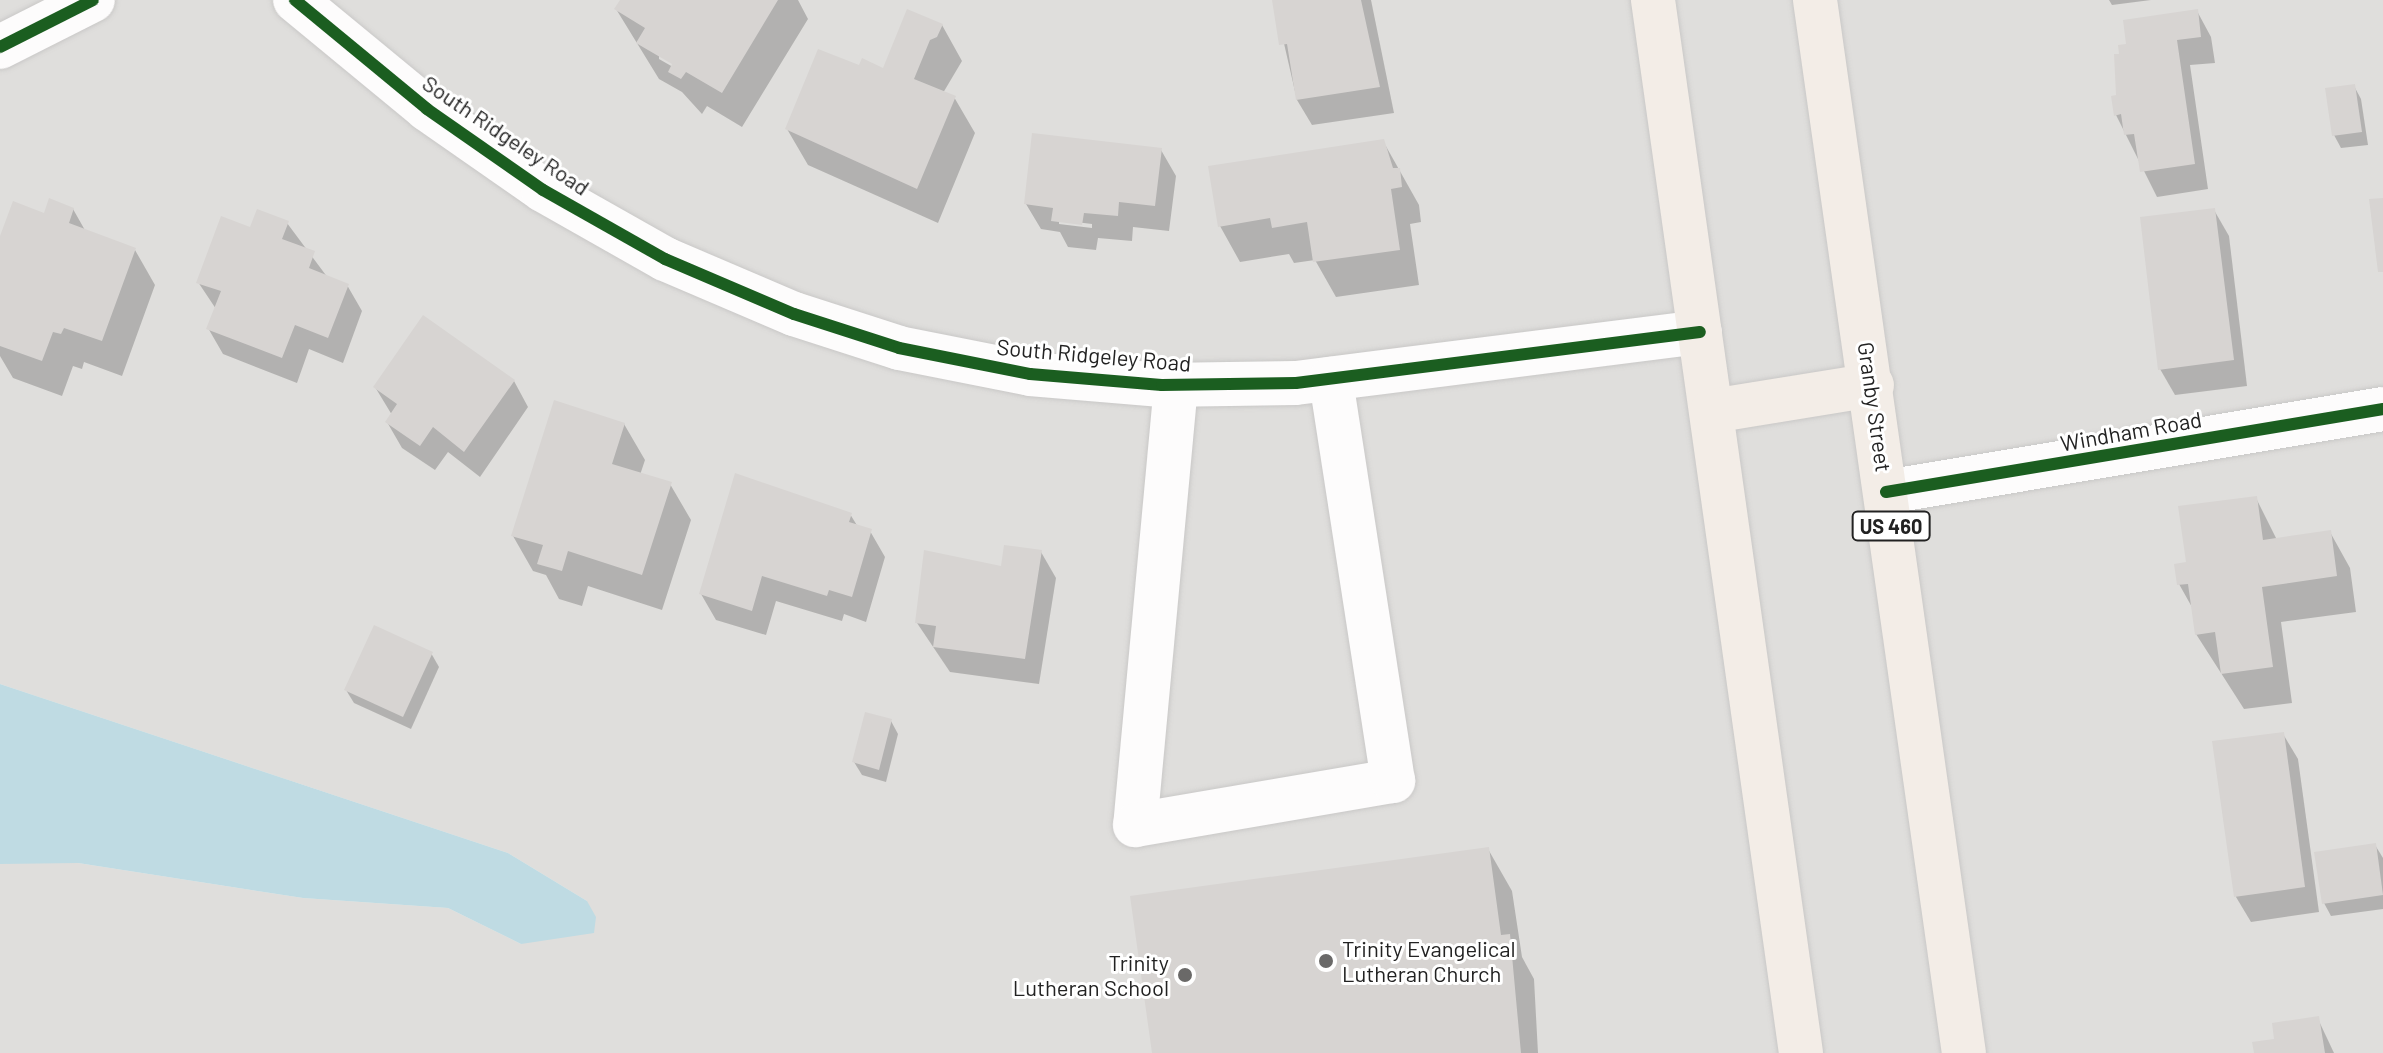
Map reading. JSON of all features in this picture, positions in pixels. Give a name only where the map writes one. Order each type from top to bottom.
[{"type":"main road","points":[[1653,0],[1801,1053]]},
{"type":"main road","name":"Granby Street","points":[[1815,0],[1872,385],[1964,1053]]},
{"type":"main road","points":[[1712,411],[1872,385]]},
{"type":"street","points":[[0,47],[93,0]]},
{"type":"street","name":"South Ridgeley Road","points":[[295,0],[453,127],[543,190],[665,259],[794,314],[899,348],[1030,374],[1176,385],[1331,379],[1700,332]]},
{"type":"street","points":[[1176,385],[1135,825],[1393,781],[1331,379]]},
{"type":"street","name":"Windham Road","points":[[1886,492],[2383,409]]},
{"type":"shaded area","points":[[0,0],[2383,0],[2383,1053],[0,1053],[0,864],[13,860],[78,863],[303,898],[448,908],[521,944],[587,901],[508,853],[0,684]]},
{"type":"water","points":[[0,684],[508,853],[587,901],[596,917],[594,933],[521,944],[448,908],[303,898],[78,863],[0,864]]},
{"type":"building","points":[[620,0],[778,0],[722,93],[686,72],[681,79],[668,72],[672,64],[636,43],[645,28],[614,9]]},
{"type":"building","points":[[1272,0],[1361,0],[1380,87],[1296,100],[1287,44],[1279,45]]},
{"type":"building","points":[[907,9],[943,24],[937,37],[930,40],[914,79],[956,96],[917,189],[785,129],[818,49],[859,65],[862,58],[883,68]]},
{"type":"building","points":[[2198,9],[2201,37],[2177,40],[2195,164],[2140,172],[2134,134],[2124,135],[2121,114],[2114,116],[2111,96],[2116,95],[2114,54],[2119,54],[2118,45],[2126,44],[2123,20]]},
{"type":"building","points":[[2355,84],[2362,132],[2332,136],[2325,88]]},
{"type":"building","points":[[1032,133],[1162,148],[1155,206],[1119,202],[1118,216],[1084,213],[1082,225],[1051,221],[1053,208],[1024,204]]},
{"type":"building","points":[[1384,139],[1393,168],[1400,168],[1402,187],[1391,189],[1400,250],[1313,262],[1307,222],[1272,228],[1270,218],[1218,227],[1208,166]]},
{"type":"building","points":[[49,198],[74,208],[69,223],[136,248],[102,341],[64,328],[61,334],[53,332],[42,361],[0,346],[0,236],[13,201],[44,213]]},
{"type":"building","points":[[2383,198],[2383,272],[2378,272],[2369,199]]},
{"type":"building","points":[[2215,208],[2234,360],[2158,370],[2140,217]]},
{"type":"building","points":[[257,209],[289,221],[282,239],[315,251],[309,268],[349,284],[328,338],[295,325],[282,358],[206,329],[221,291],[196,283],[221,216],[250,227]]},
{"type":"building","points":[[423,315],[515,380],[464,452],[433,427],[420,446],[385,422],[397,404],[373,387]]},
{"type":"building","points":[[554,400],[625,423],[612,464],[672,482],[642,575],[568,551],[562,571],[537,564],[543,545],[511,536]]},
{"type":"building","points":[[735,473],[852,513],[849,522],[872,529],[852,597],[829,590],[827,596],[762,576],[752,611],[699,594]]},
{"type":"building","points":[[2257,496],[2263,540],[2331,530],[2337,576],[2262,587],[2273,667],[2221,674],[2215,632],[2195,635],[2188,584],[2177,585],[2174,564],[2186,562],[2178,506]]},
{"type":"building","points":[[1004,545],[1042,550],[1025,659],[933,647],[936,626],[915,623],[924,550],[1001,566]]},
{"type":"building","points":[[374,625],[433,652],[403,717],[344,690]]},
{"type":"building","points":[[865,712],[892,719],[879,770],[852,762]]},
{"type":"building","points":[[2284,732],[2305,887],[2234,897],[2212,741]]},
{"type":"building","points":[[2376,843],[2383,895],[2322,904],[2314,852]]},
{"type":"building","name":"Trinity Evangelical Lutheran Church","points":[[1489,847],[1501,935],[1510,934],[1521,1053],[1152,1053],[1130,896]]},
{"type":"building","points":[[2319,1016],[2325,1053],[2254,1053],[2252,1042],[2274,1039],[2272,1023]]},
{"type":"cycle path","points":[[0,47],[93,0]]},
{"type":"cycle path","points":[[295,0],[427,109],[543,190],[665,259],[794,314],[899,348],[1030,374],[1162,385],[1296,383],[1700,332]]},
{"type":"cycle path","points":[[1886,492],[2383,409]]},
{"type":"place","name":"Trinity Evangelical Lutheran Church","points":[[1326,961]]},
{"type":"place","name":"Trinity Lutheran School","points":[[1185,975]]}]
